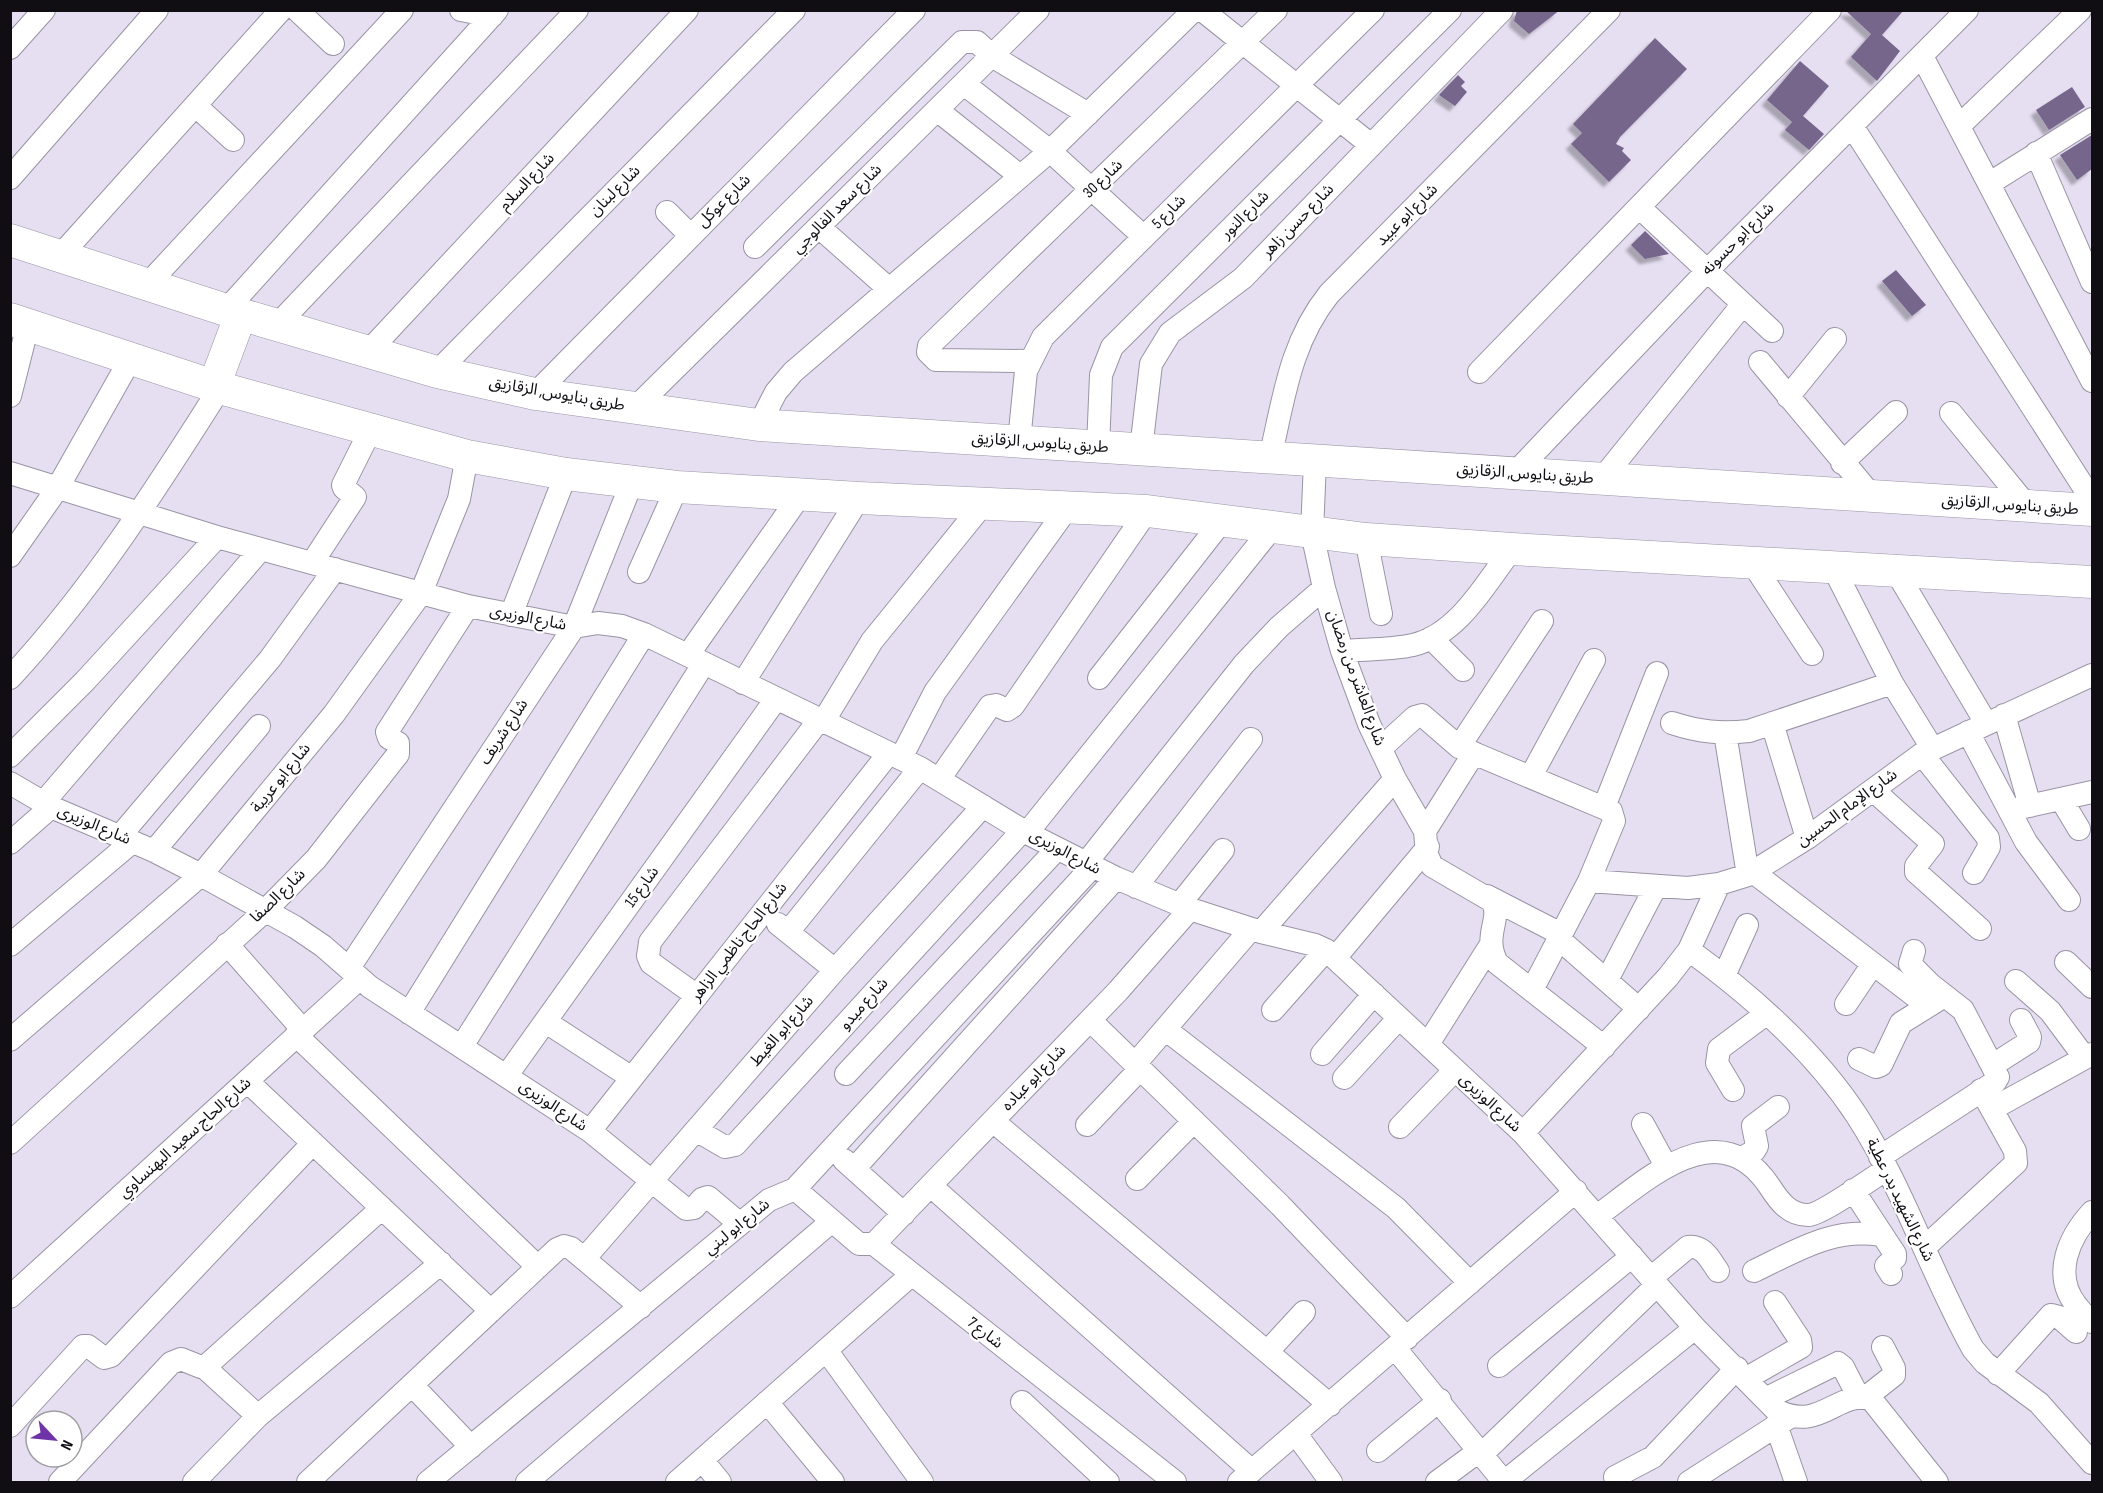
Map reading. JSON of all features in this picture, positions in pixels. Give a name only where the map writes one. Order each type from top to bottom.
[{"type":"main road","name":"طريق بنايوس, الزقازيق","points":[[10,240],[234,312],[437,372],[535,394],[759,425],[2092,510]]},
{"type":"main road","points":[[217,387],[234,312]]},
{"type":"main road","points":[[20,322],[217,387],[467,456],[566,474],[677,487],[1147,511],[1366,539],[1897,573],[2092,582]]},
{"type":"street","points":[[10,48],[44,10]]},
{"type":"street","points":[[10,178],[157,10]]},
{"type":"street","points":[[58,257],[281,10]]},
{"type":"street","points":[[297,10],[333,44]]},
{"type":"street","points":[[147,285],[402,10]]},
{"type":"street","points":[[461,10],[494,14]]},
{"type":"street","points":[[278,324],[577,10]]},
{"type":"street","name":"شارع السلام","points":[[367,352],[687,10]]},
{"type":"street","name":"شارع لبنان","points":[[437,372],[794,10]]},
{"type":"street","name":"شارع عوكل","points":[[535,394],[914,10]]},
{"type":"street","name":"شارع سعد الفالوجي","points":[[635,408],[1038,10]]},
{"type":"street","name":"شارع 30","points":[[1029,361],[933,353],[1092,190],[1276,10]]},
{"type":"street","name":"شارع 5","points":[[1019,441],[1024,381],[1029,361],[1043,337],[1373,10]]},
{"type":"street","name":"شارع النور","points":[[1098,447],[1101,375],[1112,347],[1450,10]]},
{"type":"street","name":"شارع حسن زاهر","points":[[1141,449],[1151,364],[1159,347],[1184,321],[1222,296],[1243,278],[1502,10]]},
{"type":"street","name":"شارع ابو عبيد","points":[[1270,458],[1295,351],[1315,311],[1329,294],[1609,10]]},
{"type":"street","points":[[1479,372],[1830,10]]},
{"type":"street","name":"شارع ابو حسونه","points":[[1515,473],[1707,271],[1967,10]]},
{"type":"street","points":[[1959,126],[2080,10]]},
{"type":"street","points":[[759,425],[776,392],[793,372],[1050,151],[1187,13],[1243,43],[1371,145]]},
{"type":"street","points":[[234,312],[420,80],[494,14]]},
{"type":"street","points":[[755,246],[958,46],[967,41],[977,42],[992,56],[1088,114]]},
{"type":"street","points":[[1922,56],[2092,381]]},
{"type":"street","points":[[964,84],[1050,151],[1144,237]]},
{"type":"street","points":[[196,106],[233,140]]},
{"type":"street","points":[[937,111],[1020,176]]},
{"type":"street","points":[[1990,183],[2092,119]]},
{"type":"street","points":[[1852,126],[2092,500]]},
{"type":"street","points":[[2036,153],[2084,237],[2092,282]]},
{"type":"street","points":[[1639,207],[1772,331]]},
{"type":"street","points":[[667,212],[690,235]]},
{"type":"street","points":[[819,227],[889,289]]},
{"type":"street","points":[[1602,479],[1743,304]]},
{"type":"street","points":[[10,396],[20,322]]},
{"type":"street","points":[[1788,397],[1835,339]]},
{"type":"street","points":[[10,556],[57,489],[131,358]]},
{"type":"street","points":[[1760,363],[1872,496]]},
{"type":"street","points":[[10,678],[80,595],[140,514],[217,387]]},
{"type":"street","points":[[1842,463],[1896,412]]},
{"type":"street","points":[[1951,413],[2027,506]]},
{"type":"street","points":[[312,563],[355,497],[342,486],[371,429]]},
{"type":"street","name":"شارع ابو عريبة","points":[[10,1040],[201,875],[334,714],[421,593],[459,499],[467,456]]},
{"type":"street","name":"شارع العاشر من رمضان","points":[[1315,461],[1312,533],[1323,588],[1342,651],[1381,748],[1427,839],[1428,861],[1436,870],[1560,937],[1639,1009]]},
{"type":"street","name":"شارع الوزيرى","points":[[10,473],[217,537],[468,606],[574,627],[598,623],[614,625],[644,634],[912,764],[1057,849],[1126,883],[1184,907],[1256,931],[1315,945],[1330,954],[1523,1132],[1695,1328],[1767,1398],[1783,1421]]},
{"type":"street","points":[[511,615],[566,474]]},
{"type":"street","name":"شارع شريف","points":[[354,974],[574,627],[632,482]]},
{"type":"street","points":[[639,572],[677,487]]},
{"type":"street","points":[[462,1046],[696,659],[801,494]]},
{"type":"street","points":[[743,683],[859,498]]},
{"type":"street","points":[[696,996],[651,963],[648,956],[650,942],[821,721],[872,641],[984,503]]},
{"type":"street","points":[[912,764],[935,692],[1068,507]]},
{"type":"street","points":[[788,933],[912,764],[990,706],[996,705],[1007,710],[1013,706],[1147,511]]},
{"type":"street","points":[[1099,678],[1222,521]]},
{"type":"street","name":"شارع ميدو","points":[[696,1130],[725,1147],[735,1145],[1025,831],[1272,528]]},
{"type":"street","points":[[10,756],[85,681],[217,537]]},
{"type":"street","points":[[1366,539],[1381,614]]},
{"type":"street","points":[[10,843],[47,805],[261,549]]},
{"type":"street","points":[[1342,651],[1413,645],[1431,638],[1458,618],[1512,549]]},
{"type":"street","points":[[1753,564],[1812,654]]},
{"type":"street","points":[[10,945],[126,839],[270,659],[335,569]]},
{"type":"street","points":[[1834,569],[1927,751],[1988,838],[1989,847],[1974,873]]},
{"type":"street","points":[[1897,573],[1986,723],[2030,806]]},
{"type":"street","name":"شارع ابو لبني","points":[[428,1482],[769,1200],[795,1189],[1089,865],[1244,664],[1279,627],[1323,588]]},
{"type":"street","name":"شارع الصفا","points":[[10,1143],[266,910],[316,859],[399,754],[398,743],[390,738],[387,732],[468,606]]},
{"type":"street","points":[[1273,1010],[1330,954],[1427,839],[1467,750],[1542,621]]},
{"type":"street","points":[[409,1013],[644,634]]},
{"type":"street","points":[[1431,638],[1463,670]]},
{"type":"street","points":[[1532,776],[1594,660]]},
{"type":"street","points":[[1604,807],[1657,673]]},
{"type":"street","name":"شارع الإمام الحسين","points":[[1589,881],[1688,888],[1719,884],[1750,873],[1807,838],[1927,751],[2092,675]]},
{"type":"street","points":[[1672,723],[1698,731],[1725,734],[1749,731],[1892,683]]},
{"type":"street","name":"شارع 15","points":[[507,1075],[776,699]]},
{"type":"street","points":[[1381,748],[1415,717],[1422,715],[1467,750],[1611,811],[1614,821],[1589,881],[1532,990]]},
{"type":"street","points":[[1772,723],[1807,838]]},
{"type":"street","points":[[1986,723],[2008,811],[2047,872],[2069,900]]},
{"type":"street","points":[[154,851],[259,726]]},
{"type":"street","points":[[1725,734],[1750,873],[1873,964],[1936,1001],[1966,1013],[1995,1069],[1995,1082],[1987,1100]]},
{"type":"street","points":[[854,1168],[1126,883],[1251,739]]},
{"type":"street","name":"شارع الحاج ناظمي الزاهر","points":[[590,1131],[763,912],[912,764]]},
{"type":"street","points":[[1087,1125],[1138,1066],[1165,1029],[1395,779]]},
{"type":"street","name":"شارع الوزيرى","points":[[10,783],[47,805],[154,851],[266,910],[323,946],[354,974],[409,1013],[590,1131],[686,1209],[694,1208],[702,1199],[708,1197],[740,1224]]},
{"type":"street","points":[[1873,790],[1933,844],[1916,866],[1918,875],[1980,929]]},
{"type":"street","points":[[2008,811],[2092,792]]},
{"type":"street","points":[[2061,799],[2079,829]]},
{"type":"street","name":"شارع ابو الغيط","points":[[584,1259],[835,970],[983,806]]},
{"type":"street","points":[[846,1074],[1057,849]]},
{"type":"street","name":"شارع ابو عباده","points":[[874,1244],[1138,970],[1223,850]]},
{"type":"street","points":[[1523,1132],[1639,1009],[1689,950],[1719,884]]},
{"type":"street","points":[[1606,980],[1656,886]]},
{"type":"street","points":[[1487,896],[1495,906],[1496,913],[1490,935],[1490,945],[1497,963],[1604,1047]]},
{"type":"street","points":[[763,912],[835,970]]},
{"type":"street","points":[[1724,976],[1747,925]]},
{"type":"street","points":[[227,944],[299,1033],[538,1267]]},
{"type":"street","points":[[1428,1044],[1490,945]]},
{"type":"street","name":"شارع الشهيد بدر عطية","points":[[1689,950],[1724,976],[1800,1044],[1834,1084],[1858,1118],[1884,1163],[1973,1349],[1998,1374],[2039,1403],[2092,1463]]},
{"type":"street","points":[[1914,951],[1910,964],[1936,1001]]},
{"type":"street","points":[[2066,962],[2092,987]]},
{"type":"street","points":[[1846,1004],[1873,964]]},
{"type":"street","name":"شارع الحاج سعيد البهنساوي","points":[[10,1297],[299,1033],[354,974]]},
{"type":"street","points":[[1597,1216],[1666,1166],[1686,1156],[1708,1152],[1731,1153],[1742,1158],[1756,1168],[1778,1200],[1792,1212],[1810,1215],[1853,1190],[1884,1163],[1987,1100],[2089,1056],[2046,1007],[2016,981]]},
{"type":"street","points":[[1322,1054],[1374,994]]},
{"type":"street","points":[[1859,1059],[1876,1067],[1881,1065],[1901,1023],[1936,1001]]},
{"type":"street","points":[[1733,1090],[1717,1063],[1719,1049],[1766,1014]]},
{"type":"street","points":[[1344,1078],[1399,1018]]},
{"type":"street","points":[[1090,1020],[1280,1205],[1401,1343],[1440,1400],[1504,1482],[1695,1328]]},
{"type":"street","points":[[1995,1069],[2029,1042],[2030,1037],[2021,1020]]},
{"type":"street","points":[[546,1022],[632,1078]]},
{"type":"street","points":[[1165,1029],[1405,1216],[1470,1283]]},
{"type":"street","points":[[1401,1127],[1455,1070]]},
{"type":"street","points":[[247,1081],[491,1311]]},
{"type":"street","points":[[1924,1248],[2016,1163],[2015,1151],[1987,1100]]},
{"type":"street","points":[[1742,1158],[1754,1151],[1757,1146],[1753,1126],[1778,1107]]},
{"type":"street","points":[[993,1121],[1330,1405]]},
{"type":"street","points":[[1137,1179],[1194,1121]]},
{"type":"street","points":[[1643,1124],[1666,1166]]},
{"type":"street","points":[[10,1426],[82,1346],[88,1346],[104,1358],[111,1356],[313,1143]]},
{"type":"street","points":[[832,1148],[904,1214]]},
{"type":"street","points":[[931,1186],[1245,1477],[1576,1191]]},
{"type":"street","name":"شارع 7","points":[[795,1189],[859,1244],[874,1244],[910,1275],[1175,1482]]},
{"type":"street","points":[[1853,1190],[1896,1257],[1886,1266],[1891,1274]]},
{"type":"street","points":[[204,1367],[382,1208]]},
{"type":"street","points":[[2084,1327],[2072,1300],[2065,1276],[2065,1263],[2072,1239],[2092,1212]]},
{"type":"street","points":[[527,1482],[832,1221]]},
{"type":"street","points":[[1754,1271],[1836,1234],[1859,1232],[1881,1235]]},
{"type":"street","points":[[308,1482],[557,1249],[564,1246],[584,1259],[641,1307]]},
{"type":"street","points":[[1437,1482],[1480,1453],[1688,1246],[1702,1250],[1718,1271]]},
{"type":"street","points":[[1499,1366],[1632,1256]]},
{"type":"street","points":[[194,1482],[258,1416],[441,1263]]},
{"type":"street","points":[[676,1482],[910,1275]]},
{"type":"street","points":[[1615,1477],[1653,1457],[1742,1373],[1801,1347],[1800,1340],[1775,1302]]},
{"type":"street","points":[[1267,1353],[1304,1312]]},
{"type":"street","points":[[1998,1374],[2051,1315],[2084,1327]]},
{"type":"street","points":[[1689,1482],[1783,1421],[1805,1419],[1862,1398],[1894,1375],[1894,1368],[1883,1347]]},
{"type":"street","points":[[826,1350],[922,1482]]},
{"type":"street","points":[[60,1482],[171,1363],[182,1359],[204,1367],[258,1416]]},
{"type":"street","points":[[1767,1398],[1838,1363],[1843,1367],[1862,1398],[1876,1403],[1937,1482]]},
{"type":"street","points":[[412,1385],[471,1447]]},
{"type":"street","points":[[1378,1452],[1440,1400]]},
{"type":"street","points":[[767,1402],[832,1482]]},
{"type":"street","points":[[1022,1402],[1108,1482]]},
{"type":"street","points":[[1783,1421],[1796,1482]]},
{"type":"street","points":[[1296,1434],[1331,1482]]},
{"type":"street","points":[[702,1460],[720,1482]]},
{"type":"building","points":[[1517,10],[1560,10],[1529,34],[1514,21]]},
{"type":"building","points":[[1845,10],[1904,10],[1882,35],[1900,51],[1877,81],[1851,57],[1871,34]]},
{"type":"building","points":[[1655,38],[1687,69],[1620,137],[1616,144],[1624,148],[1622,151],[1631,160],[1609,182],[1571,144],[1582,133],[1573,124]]},
{"type":"building","points":[[1800,61],[1829,86],[1803,116],[1824,134],[1809,150],[1785,130],[1792,122],[1767,100]]},
{"type":"building","points":[[1458,75],[1465,82],[1461,86],[1467,92],[1455,106],[1439,95]]},
{"type":"building","points":[[2072,87],[2085,107],[2049,130],[2036,110]]},
{"type":"building","points":[[2092,135],[2092,169],[2077,180],[2060,155]]},
{"type":"building","points":[[1645,231],[1669,254],[1645,259],[1631,245]]},
{"type":"building","points":[[1896,270],[1926,305],[1912,316],[1882,281]]}]
